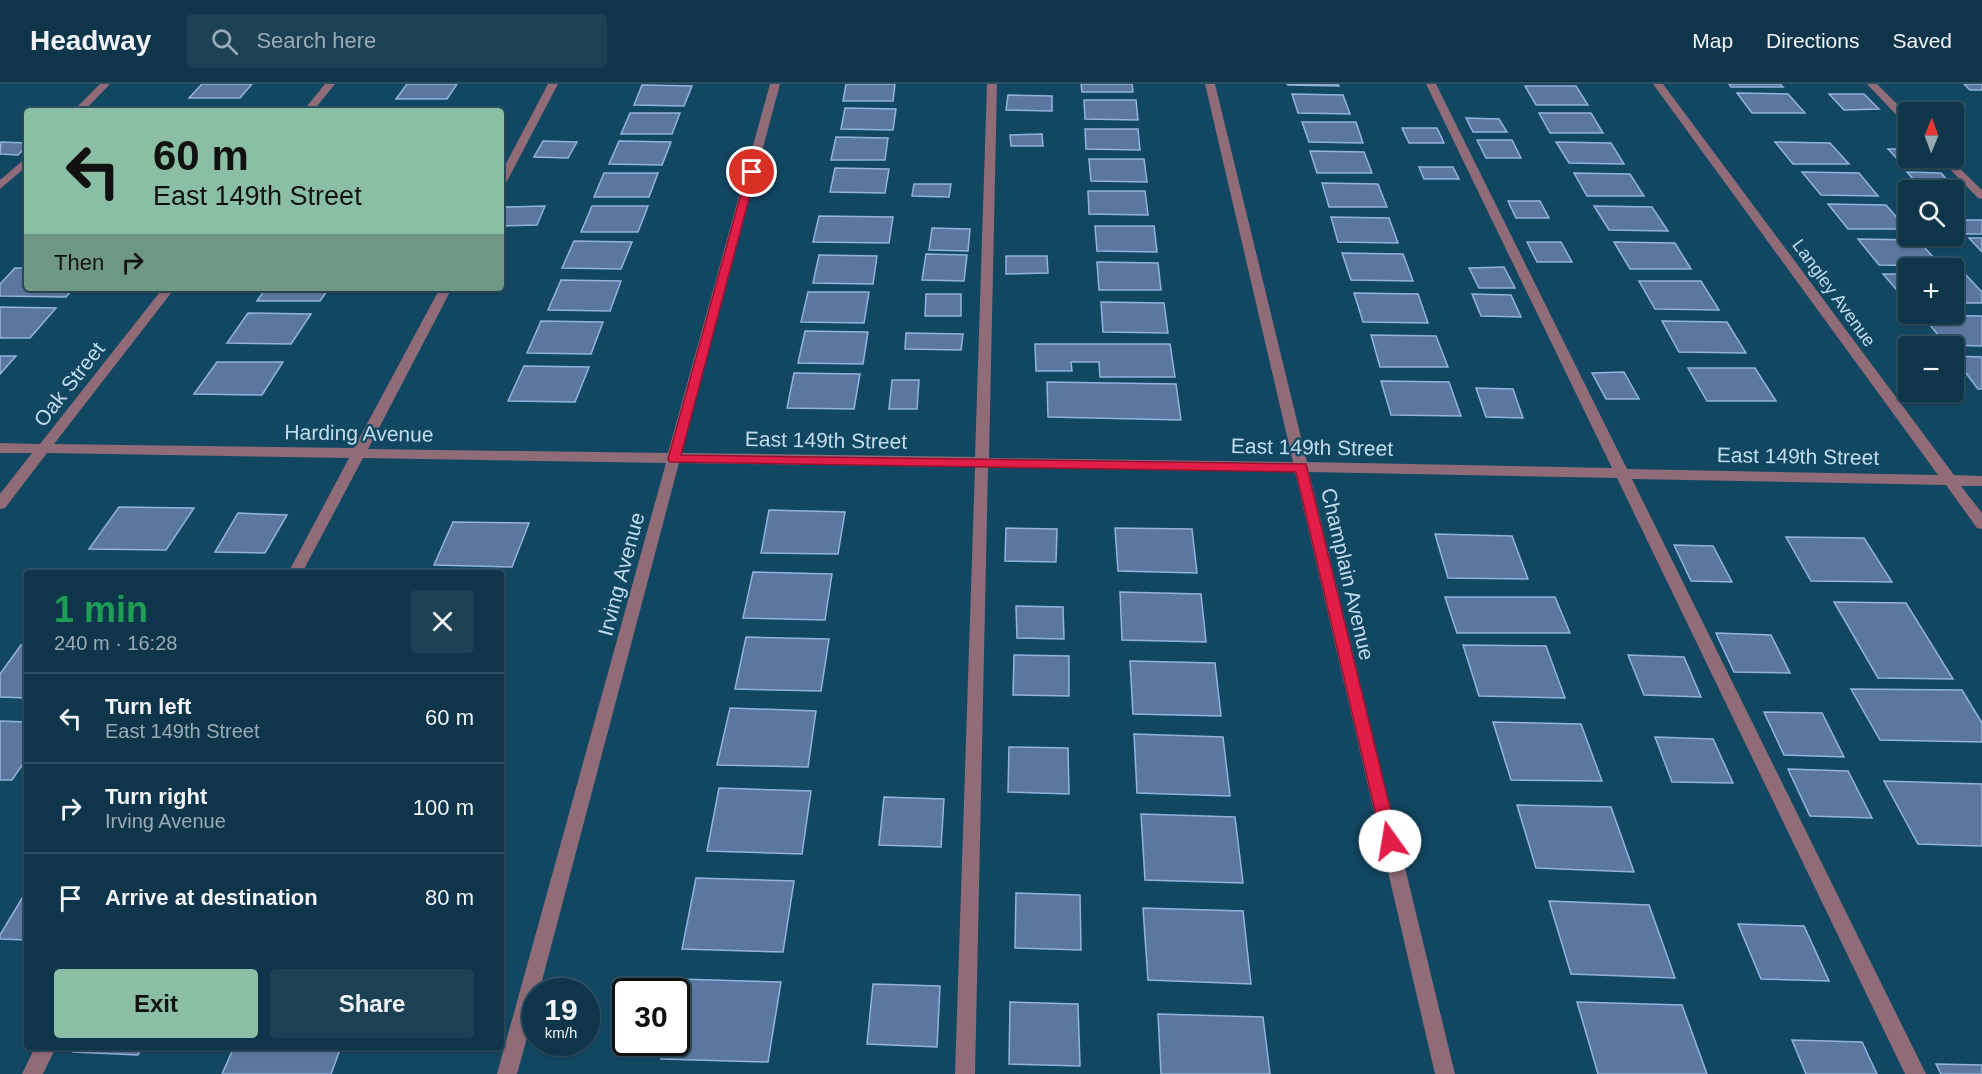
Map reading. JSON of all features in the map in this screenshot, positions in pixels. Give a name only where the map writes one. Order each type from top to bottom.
[{"type":"street","points":[[81,108],[105,84]]},
{"type":"street","points":[[310,108],[330,84]]},
{"type":"street","points":[[504,177],[554,84]]},
{"type":"street","name":"Irving Avenue","points":[[507,1074],[775,84]]},
{"type":"street","points":[[965,1074],[980,463],[993,84]]},
{"type":"street","name":"Champlain Avenue","points":[[1210,84],[1445,1074]]},
{"type":"street","points":[[1431,84],[1916,1074]]},
{"type":"street","name":"Langley Avenue","points":[[1658,84],[1982,524]]},
{"type":"street","points":[[1872,84],[1898,111]]},
{"type":"street","points":[[0,186],[24,163]]},
{"type":"street","points":[[1954,168],[1982,196]]},
{"type":"street","name":"Oak Street","points":[[0,504],[167,291]]},
{"type":"street","points":[[297,570],[444,291]]},
{"type":"street","points":[[0,448],[43,449]]},
{"type":"street","name":"Harding Avenue","points":[[43,449],[674,459]]},
{"type":"street","name":"East 149th Street","points":[[674,459],[1301,467],[1950,480]]},
{"type":"street","points":[[1950,480],[1982,481]]},
{"type":"street","points":[[32,1074],[44,1050]]},
{"type":"building","points":[[202,84],[252,84],[240,98],[189,98]]},
{"type":"building","points":[[407,84],[457,84],[447,99],[396,99]]},
{"type":"building","points":[[846,84],[895,84],[893,101],[843,101]]},
{"type":"building","points":[[1081,84],[1132,84],[1133,92],[1082,92]]},
{"type":"building","points":[[1338,84],[1339,86],[1288,85]]},
{"type":"building","points":[[1729,84],[1780,84],[1783,87],[1731,87]]},
{"type":"building","points":[[1964,84],[1982,84],[1982,90],[1970,90]]},
{"type":"building","points":[[642,85],[692,86],[684,106],[634,105]]},
{"type":"building","points":[[1525,86],[1576,86],[1588,105],[1536,105]]},
{"type":"building","points":[[1737,93],[1788,94],[1805,113],[1752,113]]},
{"type":"building","points":[[1292,94],[1343,95],[1350,114],[1298,113]]},
{"type":"building","points":[[1829,94],[1864,94],[1879,109],[1844,110]]},
{"type":"building","points":[[1008,95],[1052,96],[1052,111],[1006,110]]},
{"type":"building","points":[[1084,100],[1136,100],[1138,120],[1085,119]]},
{"type":"building","points":[[388,107],[440,107],[440,108]]},
{"type":"building","points":[[845,108],[896,109],[893,130],[841,129]]},
{"type":"building","points":[[630,113],[680,113],[672,134],[621,134]]},
{"type":"building","points":[[1539,113],[1591,113],[1603,133],[1550,133]]},
{"type":"building","points":[[1466,118],[1499,119],[1507,132],[1473,132]]},
{"type":"building","points":[[1302,122],[1356,122],[1363,143],[1309,142]]},
{"type":"building","points":[[1402,128],[1437,128],[1444,143],[1409,143]]},
{"type":"building","points":[[1085,129],[1138,129],[1140,150],[1086,149]]},
{"type":"building","points":[[1042,134],[1043,146],[1011,146],[1010,135]]},
{"type":"building","points":[[836,137],[888,138],[885,160],[831,160]]},
{"type":"building","points":[[1477,140],[1512,140],[1521,158],[1486,158]]},
{"type":"building","points":[[543,141],[577,142],[568,158],[534,157]]},
{"type":"building","points":[[619,141],[671,142],[662,165],[609,164]]},
{"type":"building","points":[[1,142],[24,143],[24,149],[18,155],[0,154]]},
{"type":"building","points":[[1556,142],[1611,143],[1624,164],[1569,163]]},
{"type":"building","points":[[1775,142],[1830,143],[1849,164],[1793,164]]},
{"type":"building","points":[[1888,149],[1898,149],[1898,160]]},
{"type":"building","points":[[1310,151],[1364,152],[1372,173],[1317,173]]},
{"type":"building","points":[[1089,159],[1144,159],[1147,182],[1091,181]]},
{"type":"building","points":[[1419,167],[1453,167],[1459,179],[1424,179]]},
{"type":"building","points":[[835,168],[889,169],[885,193],[830,192]]},
{"type":"building","points":[[1802,172],[1859,173],[1878,196],[1821,195]]},
{"type":"building","points":[[1907,172],[1941,173],[1947,180],[1914,180]]},
{"type":"building","points":[[604,173],[658,173],[649,197],[594,197]]},
{"type":"building","points":[[1574,173],[1630,174],[1644,196],[1587,196]]},
{"type":"building","points":[[1322,183],[1378,184],[1387,207],[1329,207]]},
{"type":"building","points":[[914,184],[951,184],[949,197],[912,196]]},
{"type":"building","points":[[1088,191],[1145,191],[1148,215],[1089,214]]},
{"type":"building","points":[[1508,201],[1540,201],[1549,218],[1516,218]]},
{"type":"building","points":[[1828,204],[1886,205],[1898,219],[1898,229],[1848,229]]},
{"type":"building","points":[[545,206],[537,225],[504,226],[505,207]]},
{"type":"building","points":[[592,206],[648,206],[638,232],[581,232]]},
{"type":"building","points":[[1594,206],[1652,207],[1668,231],[1609,230]]},
{"type":"building","points":[[819,216],[893,217],[889,243],[813,242]]},
{"type":"building","points":[[1331,217],[1389,218],[1398,243],[1338,242]]},
{"type":"building","points":[[1964,220],[1982,220],[1982,234],[1964,234]]},
{"type":"building","points":[[1095,226],[1154,226],[1157,252],[1097,251]]},
{"type":"building","points":[[932,228],[970,229],[968,251],[929,250]]},
{"type":"building","points":[[1969,238],[1982,238],[1982,252]]},
{"type":"building","points":[[1858,239],[1898,240],[1898,246],[1923,246],[1934,258],[1898,258],[1898,265],[1879,265]]},
{"type":"building","points":[[574,241],[632,242],[621,269],[562,268]]},
{"type":"building","points":[[1527,242],[1561,242],[1572,262],[1537,262]]},
{"type":"building","points":[[1614,242],[1675,243],[1691,269],[1630,269]]},
{"type":"building","points":[[1342,253],[1403,254],[1413,281],[1351,280]]},
{"type":"building","points":[[926,254],[967,255],[964,281],[922,280]]},
{"type":"building","points":[[819,255],[877,256],[873,284],[813,283]]},
{"type":"building","points":[[1006,256],[1047,256],[1048,273],[1006,274]]},
{"type":"building","points":[[1097,262],[1158,263],[1161,290],[1099,290]]},
{"type":"building","points":[[1504,267],[1515,288],[1479,288],[1469,268]]},
{"type":"building","points":[[15,268],[24,268],[24,291],[71,291],[66,297],[0,296],[0,284]]},
{"type":"building","points":[[1883,274],[1898,274],[1898,291]]},
{"type":"building","points":[[1964,275],[1982,292],[1982,303],[1964,303]]},
{"type":"building","points":[[561,280],[621,281],[610,311],[548,310]]},
{"type":"building","points":[[1639,281],[1701,281],[1719,310],[1655,309]]},
{"type":"building","points":[[264,291],[327,291],[320,301],[257,301]]},
{"type":"building","points":[[808,292],[869,292],[864,323],[801,322]]},
{"type":"building","points":[[1354,293],[1418,294],[1428,323],[1363,322]]},
{"type":"building","points":[[926,294],[961,294],[961,316],[925,316]]},
{"type":"building","points":[[1472,294],[1511,295],[1521,317],[1481,316]]},
{"type":"building","points":[[1101,302],[1164,303],[1168,333],[1103,332]]},
{"type":"building","points":[[0,307],[56,308],[30,338],[0,338]]},
{"type":"building","points":[[248,313],[311,314],[291,344],[227,343]]},
{"type":"building","points":[[1964,316],[1982,316],[1982,346],[1964,346],[1964,336],[1939,336],[1929,324],[1964,324]]},
{"type":"building","points":[[541,321],[603,322],[591,354],[527,353]]},
{"type":"building","points":[[1662,321],[1727,322],[1746,353],[1679,352]]},
{"type":"building","points":[[805,331],[868,332],[863,364],[798,363]]},
{"type":"building","points":[[906,333],[963,334],[961,350],[905,349]]},
{"type":"building","points":[[1371,335],[1436,336],[1448,367],[1380,367]]},
{"type":"building","points":[[1035,344],[1170,344],[1175,377],[1100,377],[1099,362],[1071,362],[1072,371],[1036,371]]},
{"type":"building","points":[[0,356],[16,356],[0,374]]},
{"type":"building","points":[[1964,356],[1982,357],[1982,389],[1978,389],[1964,371]]},
{"type":"building","points":[[217,362],[283,362],[262,395],[194,394]]},
{"type":"building","points":[[524,366],[589,367],[575,402],[508,401]]},
{"type":"building","points":[[1688,368],[1755,368],[1776,401],[1707,401]]},
{"type":"building","points":[[1624,372],[1639,399],[1606,399],[1592,373]]},
{"type":"building","points":[[794,373],[860,374],[854,409],[787,408]]},
{"type":"building","points":[[892,380],[919,380],[917,409],[889,409]]},
{"type":"building","points":[[1381,381],[1449,382],[1461,416],[1391,415]]},
{"type":"building","points":[[1047,382],[1176,384],[1181,420],[1048,417]]},
{"type":"building","points":[[1476,388],[1513,389],[1523,418],[1486,417]]},
{"type":"building","points":[[119,507],[194,508],[166,550],[89,549]]},
{"type":"building","points":[[769,510],[845,512],[838,554],[761,553]]},
{"type":"building","points":[[238,513],[287,515],[265,553],[215,552]]},
{"type":"building","points":[[453,522],[529,523],[512,567],[434,565]]},
{"type":"building","points":[[1006,528],[1057,529],[1056,562],[1005,561]]},
{"type":"building","points":[[1115,528],[1192,529],[1197,573],[1118,571]]},
{"type":"building","points":[[1435,534],[1512,536],[1528,579],[1448,578]]},
{"type":"building","points":[[1786,537],[1864,538],[1892,582],[1811,581]]},
{"type":"building","points":[[1674,545],[1713,546],[1732,582],[1691,581]]},
{"type":"building","points":[[753,572],[832,574],[825,620],[743,618]]},
{"type":"building","points":[[1120,592],[1201,594],[1206,642],[1122,640]]},
{"type":"building","points":[[1445,597],[1555,597],[1570,633],[1457,633]]},
{"type":"building","points":[[1834,602],[1906,603],[1953,679],[1878,678]]},
{"type":"building","points":[[1016,606],[1063,607],[1064,639],[1017,638]]},
{"type":"building","points":[[1716,633],[1771,635],[1790,673],[1734,672]]},
{"type":"building","points":[[746,637],[829,639],[821,691],[735,689]]},
{"type":"building","points":[[21,645],[24,645],[24,698],[0,697],[0,674]]},
{"type":"building","points":[[1463,645],[1546,646],[1565,698],[1479,696]]},
{"type":"building","points":[[1014,655],[1069,656],[1069,696],[1013,695]]},
{"type":"building","points":[[1628,655],[1684,657],[1701,697],[1644,695]]},
{"type":"building","points":[[1130,661],[1215,663],[1221,716],[1133,714]]},
{"type":"building","points":[[1851,689],[1962,690],[1982,723],[1982,742],[1880,740]]},
{"type":"building","points":[[730,708],[816,711],[808,767],[717,765]]},
{"type":"building","points":[[1764,712],[1822,713],[1844,757],[1784,755]]},
{"type":"building","points":[[0,721],[24,722],[24,762],[12,780],[0,780]]},
{"type":"building","points":[[1493,722],[1581,724],[1602,781],[1511,780]]},
{"type":"building","points":[[1134,734],[1223,737],[1230,796],[1137,793]]},
{"type":"building","points":[[1655,737],[1713,739],[1733,783],[1672,782]]},
{"type":"building","points":[[1009,747],[1068,748],[1069,794],[1008,792]]},
{"type":"building","points":[[1788,769],[1848,771],[1872,818],[1810,816]]},
{"type":"building","points":[[1884,781],[1982,784],[1982,846],[1918,844]]},
{"type":"building","points":[[719,788],[811,791],[802,854],[707,851]]},
{"type":"building","points":[[884,797],[944,799],[941,847],[879,845]]},
{"type":"building","points":[[1517,805],[1611,807],[1634,872],[1536,868]]},
{"type":"building","points":[[1141,814],[1235,817],[1243,883],[1145,880]]},
{"type":"building","points":[[696,878],[794,881],[783,952],[682,949]]},
{"type":"building","points":[[1016,893],[1080,895],[1081,950],[1015,948]]},
{"type":"building","points":[[24,895],[24,940],[0,939],[0,935]]},
{"type":"building","points":[[1549,901],[1649,905],[1675,978],[1571,974]]},
{"type":"building","points":[[1143,908],[1243,911],[1251,984],[1148,980]]},
{"type":"building","points":[[1738,924],[1804,926],[1829,981],[1761,979]]},
{"type":"building","points":[[690,979],[781,982],[768,1062],[661,1059],[662,1056],[690,1056]]},
{"type":"building","points":[[873,984],[940,986],[937,1047],[867,1044]]},
{"type":"building","points":[[1010,1002],[1078,1004],[1080,1066],[1009,1064]]},
{"type":"building","points":[[1577,1002],[1682,1005],[1707,1074],[1598,1074]]},
{"type":"building","points":[[1158,1014],[1263,1017],[1270,1074],[1161,1074]]},
{"type":"building","points":[[1792,1040],[1862,1042],[1877,1074],[1806,1074]]},
{"type":"building","points":[[74,1050],[140,1050],[138,1055],[73,1052]]},
{"type":"building","points":[[233,1050],[340,1050],[331,1074],[222,1074]]},
{"type":"building","points":[[1936,1064],[1982,1065],[1982,1074],[1941,1074]]},
{"type":"route","points":[[752,172],[674,459],[1301,467],[1390,841]]}]
